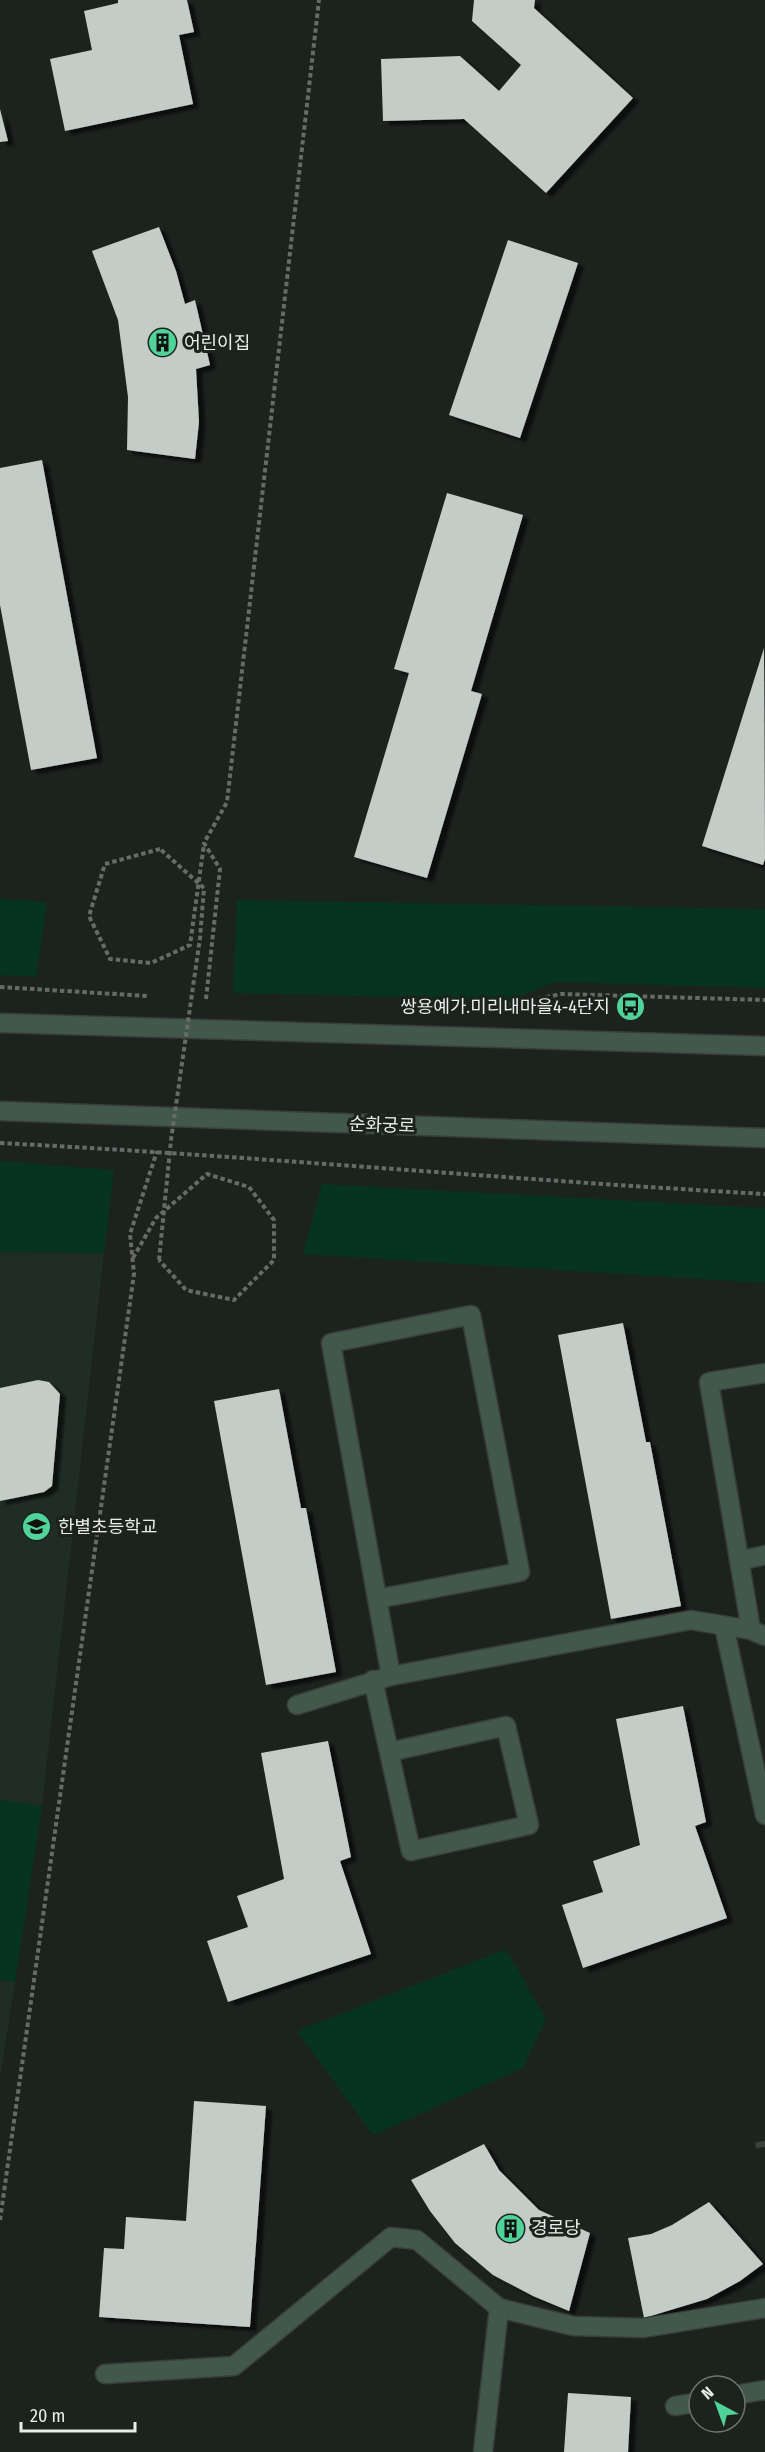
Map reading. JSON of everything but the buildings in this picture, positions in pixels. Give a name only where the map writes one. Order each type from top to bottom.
[{"type":"street","points":[[0,1023],[765,1046]]},
{"type":"street","name":"순화궁로","points":[[0,1112],[765,1138]]},
{"type":"street","points":[[377,1599],[520,1572],[471,1316],[331,1343],[377,1599],[389,1752],[411,1851],[529,1824],[506,1725],[389,1752]]},
{"type":"street","points":[[297,1705],[382,1678],[691,1620],[758,1633],[739,1561],[709,1382],[765,1373]]},
{"type":"street","points":[[739,1561],[765,1556]]},
{"type":"street","points":[[724,1626],[765,1815]]},
{"type":"street","points":[[105,2373],[234,2366],[391,2237],[417,2240],[499,2308],[573,2326],[643,2328],[765,2308]]},
{"type":"street","points":[[483,2452],[499,2308]]},
{"type":"street","points":[[747,2393],[765,2390]]},
{"type":"street","points":[[675,2406],[687,2404]]},
{"type":"path","points":[[132,1258],[156,1218],[165,1211],[207,1174],[249,1187],[274,1220],[274,1260],[234,1300],[186,1290],[159,1260],[162,1236],[164,1212],[165,1200],[166,1188],[167,1176],[171,1140],[200,938],[204,888],[195,880],[186,873],[159,849],[105,864],[89,916],[110,959],[151,963],[190,945],[198,888],[199,877],[204,843],[228,802],[319,0]]},
{"type":"path","points":[[204,843],[220,869],[206,999]]},
{"type":"path","points":[[0,987],[160,996]]},
{"type":"path","points":[[487,1007],[562,994],[765,1000]]},
{"type":"path","points":[[183,998],[218,1000]]},
{"type":"path","points":[[0,1143],[157,1151],[607,1185],[765,1194]]},
{"type":"path","points":[[0,2220],[134,1274],[130,1234],[157,1151]]},
{"type":"shaded area","name":"한별초등학교","points":[[0,1252],[104,1253],[42,1806],[0,1800]]},
{"type":"shaded area","points":[[0,1980],[15,1982],[0,2078]]},
{"type":"green space","points":[[0,899],[47,902],[36,977],[0,975]]},
{"type":"green space","points":[[237,900],[765,909],[765,988],[554,982],[512,1000],[233,993]]},
{"type":"green space","points":[[0,1161],[114,1170],[104,1253],[0,1252]]},
{"type":"green space","points":[[322,1184],[765,1208],[765,1283],[303,1254]]},
{"type":"green space","points":[[0,1800],[42,1806],[15,1982],[0,1980]]},
{"type":"green space","points":[[506,1949],[546,2019],[523,2068],[373,2135],[297,2031]]},
{"type":"tunnel","points":[[764,2141],[765,2147]]},
{"type":"place","name":"어린이집","points":[[163,343]]},
{"type":"place","name":"쌍용예가.미리내마을4-4단지","points":[[631,1007]]},
{"type":"place","name":"한별초등학교","points":[[37,1527]]},
{"type":"place","name":"경로당","points":[[510,2228]]}]
